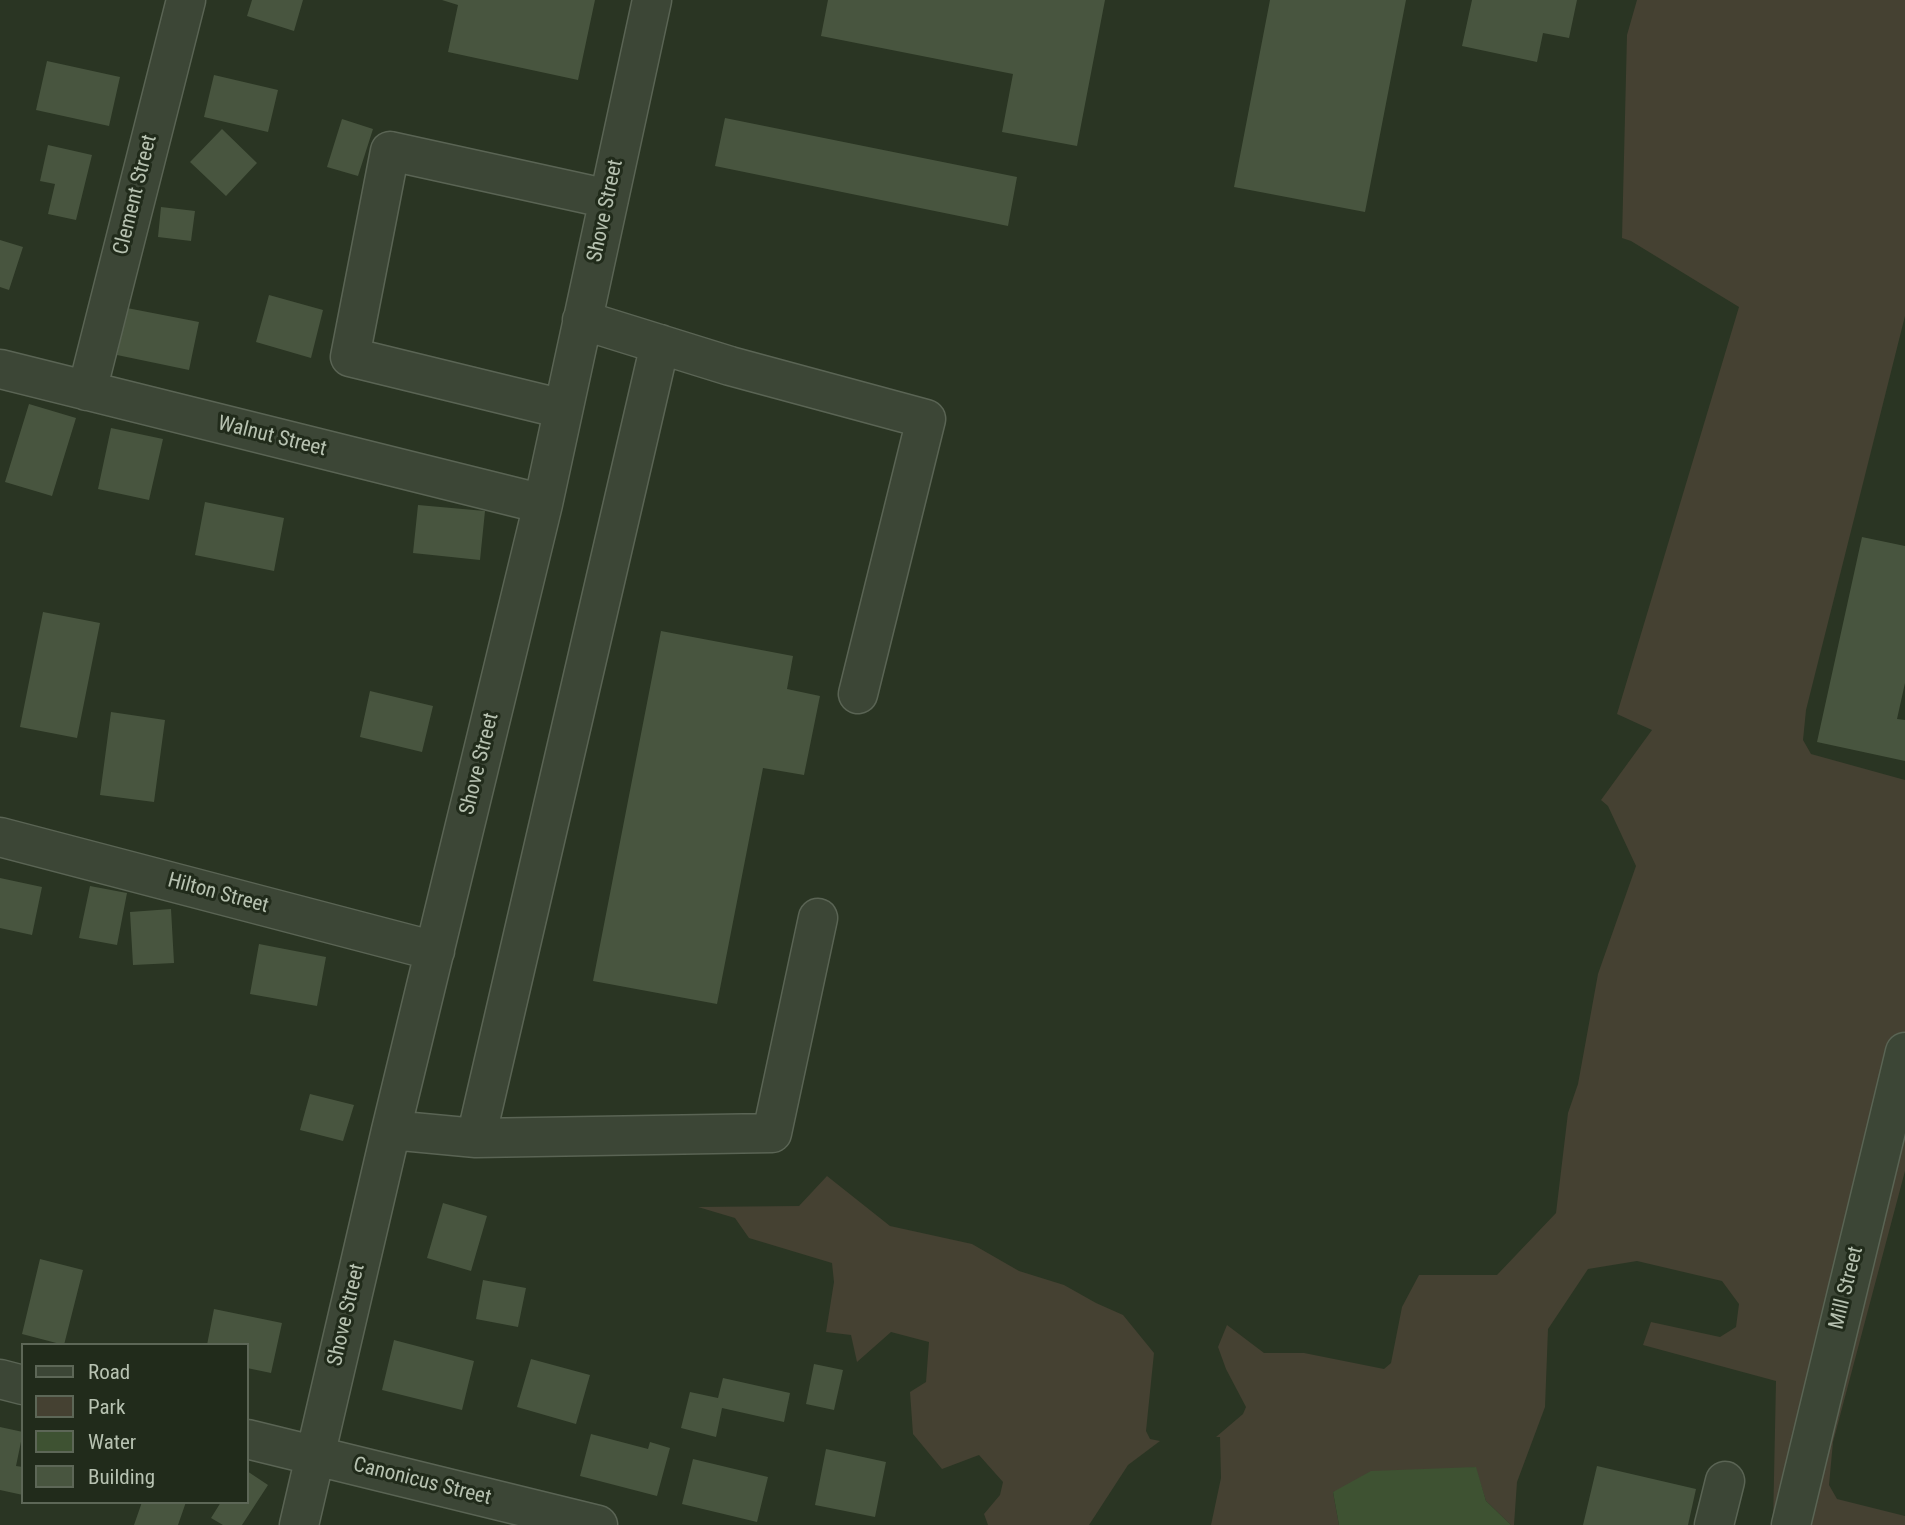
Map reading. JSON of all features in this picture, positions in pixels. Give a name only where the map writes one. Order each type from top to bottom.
[{"type":"street","name":"Clement Street","points":[[87,391],[186,0]]},
{"type":"street","name":"Shove Street","points":[[299,1525],[391,1130],[543,504],[652,0]]},
{"type":"street","points":[[563,409],[349,356],[390,151],[609,200]]},
{"type":"street","points":[[582,320],[730,366],[926,419],[858,694]]},
{"type":"street","points":[[476,1138],[660,344]]},
{"type":"street","name":"Walnut Street","points":[[0,369],[543,504]]},
{"type":"street","name":"Hilton Street","points":[[0,838],[435,951]]},
{"type":"street","points":[[391,1130],[476,1138],[772,1133],[818,918]]},
{"type":"street","name":"Mill Street","points":[[1791,1525],[1905,1052]]},
{"type":"street","points":[[0,1379],[21,1384]]},
{"type":"street","name":"Canonicus Street","points":[[248,1439],[598,1525]]},
{"type":"street","points":[[1714,1525],[1726,1481]]},
{"type":"green space","points":[[1637,0],[1905,0],[1905,316],[1806,710],[1803,740],[1811,754],[1905,780],[1905,1171],[1833,1442],[1829,1485],[1837,1499],[1905,1516],[1905,1525],[1773,1525],[1776,1381],[1643,1345],[1651,1322],[1720,1337],[1736,1327],[1739,1304],[1722,1281],[1637,1261],[1588,1269],[1548,1329],[1545,1407],[1517,1482],[1514,1525],[1486,1501],[1475,1467],[1333,1492],[1339,1525],[1211,1525],[1221,1478],[1220,1437],[1216,1437],[1243,1414],[1246,1407],[1218,1347],[1227,1325],[1264,1353],[1304,1353],[1384,1369],[1391,1363],[1402,1307],[1419,1275],[1497,1275],[1556,1213],[1568,1113],[1578,1084],[1598,974],[1636,866],[1608,806],[1601,800],[1652,730],[1617,714],[1739,307],[1622,238],[1627,35]]},
{"type":"green space","points":[[827,1176],[890,1226],[972,1244],[1019,1271],[1064,1285],[1123,1315],[1154,1353],[1146,1431],[1150,1439],[1160,1441],[1128,1465],[1089,1525],[988,1525],[984,1514],[1000,1495],[1003,1482],[979,1455],[942,1469],[913,1434],[910,1392],[926,1382],[929,1342],[891,1332],[857,1362],[851,1335],[826,1332],[834,1282],[832,1263],[749,1238],[735,1218],[698,1207],[799,1206]]},
{"type":"water","points":[[1476,1467],[1486,1501],[1511,1525],[1339,1525],[1333,1492],[1371,1471]]},
{"type":"building","points":[[252,0],[303,0],[294,31],[247,16]]},
{"type":"building","points":[[442,0],[595,0],[578,80],[448,52],[458,5]]},
{"type":"building","points":[[828,0],[1105,0],[1077,146],[1002,132],[1013,74],[821,36]]},
{"type":"building","points":[[1270,0],[1406,0],[1365,212],[1234,187]]},
{"type":"building","points":[[1472,0],[1577,0],[1569,38],[1543,33],[1537,62],[1462,46]]},
{"type":"building","points":[[47,61],[120,77],[109,126],[36,110]]},
{"type":"building","points":[[214,75],[278,90],[268,132],[204,117]]},
{"type":"building","points":[[725,118],[1017,177],[1008,226],[715,166]]},
{"type":"building","points":[[342,119],[373,129],[358,176],[327,167]]},
{"type":"building","points":[[222,129],[257,163],[226,196],[190,162]]},
{"type":"building","points":[[48,145],[92,155],[76,220],[48,214],[55,184],[40,181]]},
{"type":"building","points":[[161,207],[195,211],[191,241],[158,237]]},
{"type":"building","points":[[0,240],[23,247],[9,290],[0,287]]},
{"type":"building","points":[[269,295],[323,310],[311,358],[256,342]]},
{"type":"building","points":[[127,308],[199,322],[189,370],[117,355]]},
{"type":"building","points":[[29,404],[76,418],[52,496],[5,482]]},
{"type":"building","points":[[111,428],[163,439],[149,500],[98,489]]},
{"type":"building","points":[[205,502],[284,518],[274,571],[195,555]]},
{"type":"building","points":[[418,505],[485,511],[480,560],[413,553]]},
{"type":"building","points":[[1862,537],[1905,546],[1905,683],[1897,719],[1905,720],[1905,761],[1817,742]]},
{"type":"building","points":[[43,612],[100,623],[77,738],[20,727]]},
{"type":"building","points":[[661,631],[793,656],[787,689],[820,696],[804,775],[763,768],[717,1004],[593,981]]},
{"type":"building","points":[[370,691],[433,706],[422,752],[360,737]]},
{"type":"building","points":[[111,712],[165,720],[154,802],[100,795]]},
{"type":"building","points":[[0,878],[42,887],[32,935],[0,928]]},
{"type":"building","points":[[90,886],[127,893],[117,945],[79,938]]},
{"type":"building","points":[[171,909],[174,963],[133,965],[130,912]]},
{"type":"building","points":[[259,944],[326,957],[317,1006],[250,994]]},
{"type":"building","points":[[310,1094],[354,1105],[343,1141],[300,1130]]},
{"type":"building","points":[[443,1203],[487,1216],[471,1271],[427,1258]]},
{"type":"building","points":[[40,1259],[83,1270],[65,1343],[22,1334]]},
{"type":"building","points":[[483,1280],[526,1288],[518,1327],[476,1319]]},
{"type":"building","points":[[214,1309],[282,1323],[271,1373],[248,1368],[248,1343],[207,1343]]},
{"type":"building","points":[[394,1340],[474,1361],[462,1410],[382,1390]]},
{"type":"building","points":[[531,1359],[590,1375],[576,1424],[517,1407]]},
{"type":"building","points":[[814,1364],[843,1370],[834,1410],[806,1404]]},
{"type":"building","points":[[723,1378],[790,1393],[784,1422],[722,1408],[716,1437],[681,1428],[690,1392],[718,1398]]},
{"type":"building","points":[[0,1427],[21,1432],[16,1466],[21,1467],[21,1495],[0,1490]]},
{"type":"building","points":[[591,1434],[648,1449],[650,1442],[670,1448],[657,1496],[580,1476]]},
{"type":"building","points":[[826,1449],[886,1462],[875,1517],[815,1505]]},
{"type":"building","points":[[693,1459],[768,1477],[757,1522],[682,1504]]},
{"type":"building","points":[[1597,1466],[1696,1489],[1688,1525],[1583,1525]]},
{"type":"building","points":[[248,1472],[268,1485],[242,1525],[223,1525],[211,1518],[220,1504],[248,1504]]},
{"type":"building","points":[[141,1504],[185,1504],[178,1525],[134,1525]]}]
